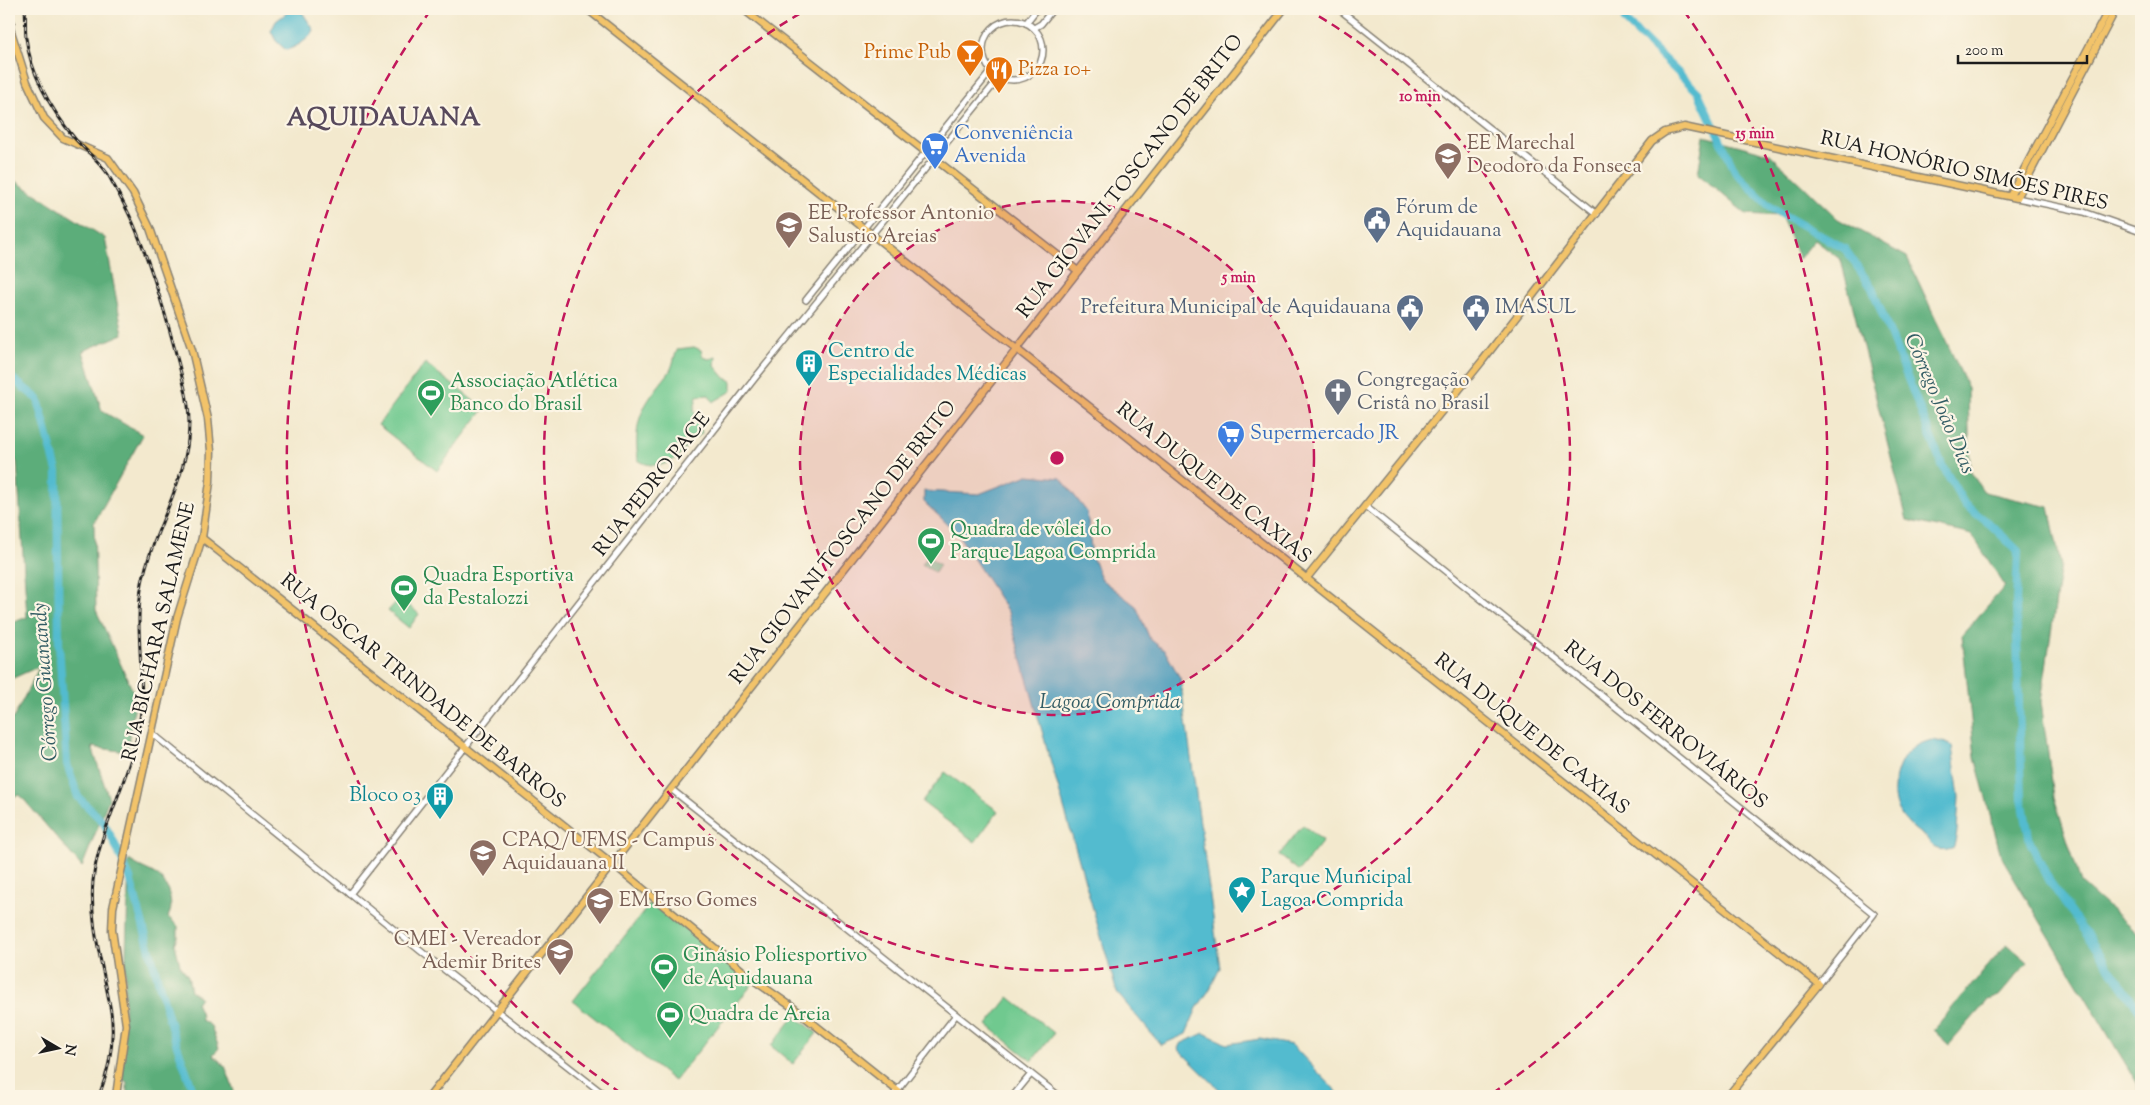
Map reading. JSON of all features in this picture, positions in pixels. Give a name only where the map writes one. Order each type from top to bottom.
[{"type":"main road","name":"RUA DUQUE DE CAXIAS","points":[[587,9],[1818,984]]},
{"type":"main road","points":[[743,9],[1078,270]]},
{"type":"main road","name":"RUA GIOVANI TOSCANO DE BRITO","points":[[430,1096],[1284,9]]},
{"type":"main road","points":[[2014,197],[2108,9]]},
{"type":"main road","points":[[2014,197],[2116,9]]},
{"type":"main road","name":"RUA BICHARA SALAMENE","points":[[9,18],[11,22],[9,25],[27,82],[44,118],[63,138],[108,158],[133,193],[150,228],[192,350],[208,419],[211,452],[210,482],[202,538],[177,618],[153,734],[113,908],[112,930],[126,1026],[116,1096]]},
{"type":"main road","name":"RUA HONÓRIO SIMÕES PIRES","points":[[1306,579],[1598,214],[1652,141],[1665,132],[1684,127],[2014,197]]},
{"type":"main road","name":"RUA OSCAR TRINDADE DE BARROS","points":[[202,538],[612,864],[755,981],[795,1010],[895,1093],[904,1096]]},
{"type":"main road","points":[[1728,1096],[1818,984]]},
{"type":"street","points":[[9,18],[10,9]]},
{"type":"street","points":[[1026,22],[1037,9]]},
{"type":"street","points":[[1034,28],[1041,24],[1053,9]]},
{"type":"street","points":[[1339,9],[1598,214]]},
{"type":"street","points":[[1018,20],[1026,22],[1034,28],[1041,38],[1044,48],[1043,58],[1032,74],[1024,79],[1012,80],[1000,77],[991,70],[984,53],[986,38],[990,32],[1002,22],[1018,20]]},
{"type":"street","points":[[806,300],[991,70]]},
{"type":"street","name":"RUA PEDRO PACE","points":[[350,894],[813,306],[1000,77]]},
{"type":"street","name":"RUA HONÓRIO SIMÕES PIRES","points":[[2014,197],[2084,212],[2141,232]]},
{"type":"street","name":"RUA DOS FERROVIÁRIOS","points":[[1365,506],[1874,914],[1818,984]]},
{"type":"street","points":[[153,734],[350,894],[606,1096]]},
{"type":"street","points":[[671,789],[1059,1096]]},
{"type":"street","points":[[895,1093],[956,1015]]},
{"type":"street","points":[[1013,1096],[1031,1074]]},
{"type":"green space","points":[[1704,136],[1770,154],[1838,219],[1907,257],[1968,388],[1970,471],[1984,492],[2049,507],[2061,565],[2041,702],[2054,797],[2081,883],[2141,936],[2141,1096],[2139,1096],[2137,1083],[2001,856],[1975,757],[1962,635],[2005,586],[1972,535],[1907,520],[1841,260],[1815,240],[1799,259],[1781,216],[1746,214],[1698,174]]},
{"type":"green space","points":[[9,177],[105,238],[123,334],[83,351],[102,411],[143,435],[94,523],[96,610],[136,698],[127,752],[92,747],[109,799],[82,867],[20,795],[9,798],[9,721],[14,717],[40,666],[9,680],[9,624],[27,617],[17,462],[9,452]]},
{"type":"green space","points":[[694,347],[701,350],[703,357],[709,359],[716,357],[715,366],[725,378],[732,381],[732,391],[713,402],[709,395],[697,396],[694,410],[702,433],[698,437],[689,438],[682,453],[669,462],[661,465],[645,464],[638,460],[637,446],[637,433],[642,413],[652,395],[670,371],[678,349]]},
{"type":"green space","name":"Associação Atlética Banco do Brasil","points":[[425,363],[484,409],[437,471],[378,425]]},
{"type":"green space","name":"Quadra de vôlei do Parque Lagoa Comprida","points":[[928,556],[940,565],[935,573],[922,564]]},
{"type":"green space","name":"Quadra Esportiva da Pestalozzi","points":[[400,598],[419,614],[409,628],[388,611]]},
{"type":"green space","points":[[945,772],[998,811],[975,842],[922,802]]},
{"type":"green space","points":[[1303,825],[1323,841],[1299,871],[1279,855]]},
{"type":"green space","points":[[129,860],[160,877],[164,882],[171,905],[168,917],[178,926],[178,937],[175,944],[180,965],[188,976],[191,991],[200,997],[196,1003],[202,1016],[200,1019],[211,1026],[219,1048],[213,1055],[225,1066],[236,1096],[127,1096],[127,1082],[122,1079]]},
{"type":"green space","name":"Ginásio Poliesportivo de Aquidauana","points":[[653,900],[755,981],[674,1081],[573,1001]]},
{"type":"green space","points":[[2007,944],[2028,962],[1999,996],[1988,1000],[1949,1045],[1933,1030]]},
{"type":"green space","points":[[1009,997],[1054,1033],[1032,1061],[987,1025]]},
{"type":"green space","points":[[795,1016],[817,1033],[793,1064],[771,1046]]},
{"type":"water","points":[[292,9],[300,9],[314,30],[302,43],[286,50],[276,41],[271,31],[276,21]]},
{"type":"water","name":"Lagoa Comprida","points":[[1028,475],[1061,478],[1087,512],[1092,557],[1102,580],[1136,606],[1150,639],[1165,651],[1180,678],[1220,968],[1210,989],[1197,1008],[1186,1034],[1161,1045],[1117,993],[1008,612],[957,533],[924,502],[924,491],[979,494]]},
{"type":"water","points":[[1932,740],[1948,743],[1952,746],[1959,797],[1954,847],[1946,849],[1937,849],[1932,846],[1926,838],[1906,822],[1898,810],[1894,796],[1897,772],[1908,752],[1916,746]]},
{"type":"water","points":[[1204,1033],[1227,1044],[1260,1039],[1292,1045],[1341,1096],[1226,1096],[1178,1049],[1180,1044]]},
{"type":"waterway","name":"Córrego João Dias","points":[[1623,9],[1625,21],[1698,92],[1736,173],[1771,208],[1845,249],[1872,288],[1942,465],[1965,505],[1991,525],[2018,551],[2016,604],[2022,799],[2030,842],[2050,882],[2141,1013]]},
{"type":"waterway","name":"Córrego Guanandy","points":[[9,376],[38,399],[57,471],[59,645],[67,764],[78,797],[103,822],[130,878],[173,1034],[195,1096]]},
{"type":"railway","points":[[25,9],[26,38],[29,52],[44,92],[67,129],[107,173],[136,230],[151,269],[169,329],[185,389],[189,416],[188,441],[183,465],[176,489],[149,558],[142,583],[139,620],[142,695],[138,732],[128,769],[101,844],[93,881],[92,898],[95,931],[112,1023],[110,1055],[106,1076],[99,1096]]},
{"type":"place","name":"Prime Pub","points":[[970,77]]},
{"type":"place","name":"Pizza 10+","points":[[999,94]]},
{"type":"place","name":"Conveniência Avenida","points":[[935,170]]},
{"type":"place","name":"EE Marechal Deodoro da Fonseca","points":[[1448,180]]},
{"type":"place","name":"Fórum de Aquidauana","points":[[1377,244]]},
{"type":"place","name":"EE Professor Antonio Salustio Areias","points":[[789,249]]},
{"type":"place","name":"Prefeitura Municipal de Aquidauana","points":[[1410,332]]},
{"type":"place","name":"IMASUL","points":[[1476,332]]},
{"type":"place","name":"Centro de Especialidades Médicas","points":[[809,387]]},
{"type":"place","name":"Congregação Cristâ no Brasil","points":[[1338,416]]},
{"type":"place","name":"Associação Atlética Banco do Brasil","points":[[431,417]]},
{"type":"place","name":"Supermercado JR","points":[[1231,458]]},
{"type":"place","name":"Quadra de vôlei do Parque Lagoa Comprida","points":[[931,565]]},
{"type":"place","name":"Quadra Esportiva da Pestalozzi","points":[[404,612]]},
{"type":"place","name":"Bloco 03","points":[[440,820]]},
{"type":"place","name":"CPAQ/UFMS - Campus Aquidauana II","points":[[483,877]]},
{"type":"place","name":"Parque Municipal Lagoa Comprida","points":[[1242,914]]},
{"type":"place","name":"EM Erso Gomes","points":[[600,925]]},
{"type":"place","name":"CMEI - Vereador Ademir Brites","points":[[560,976]]},
{"type":"place","name":"Ginásio Poliesportivo de Aquidauana","points":[[664,991]]},
{"type":"place","name":"Quadra de Areia","points":[[670,1039]]},
{"type":"district","name":"AQUIDAUANA","points":[[384,119]]}]
